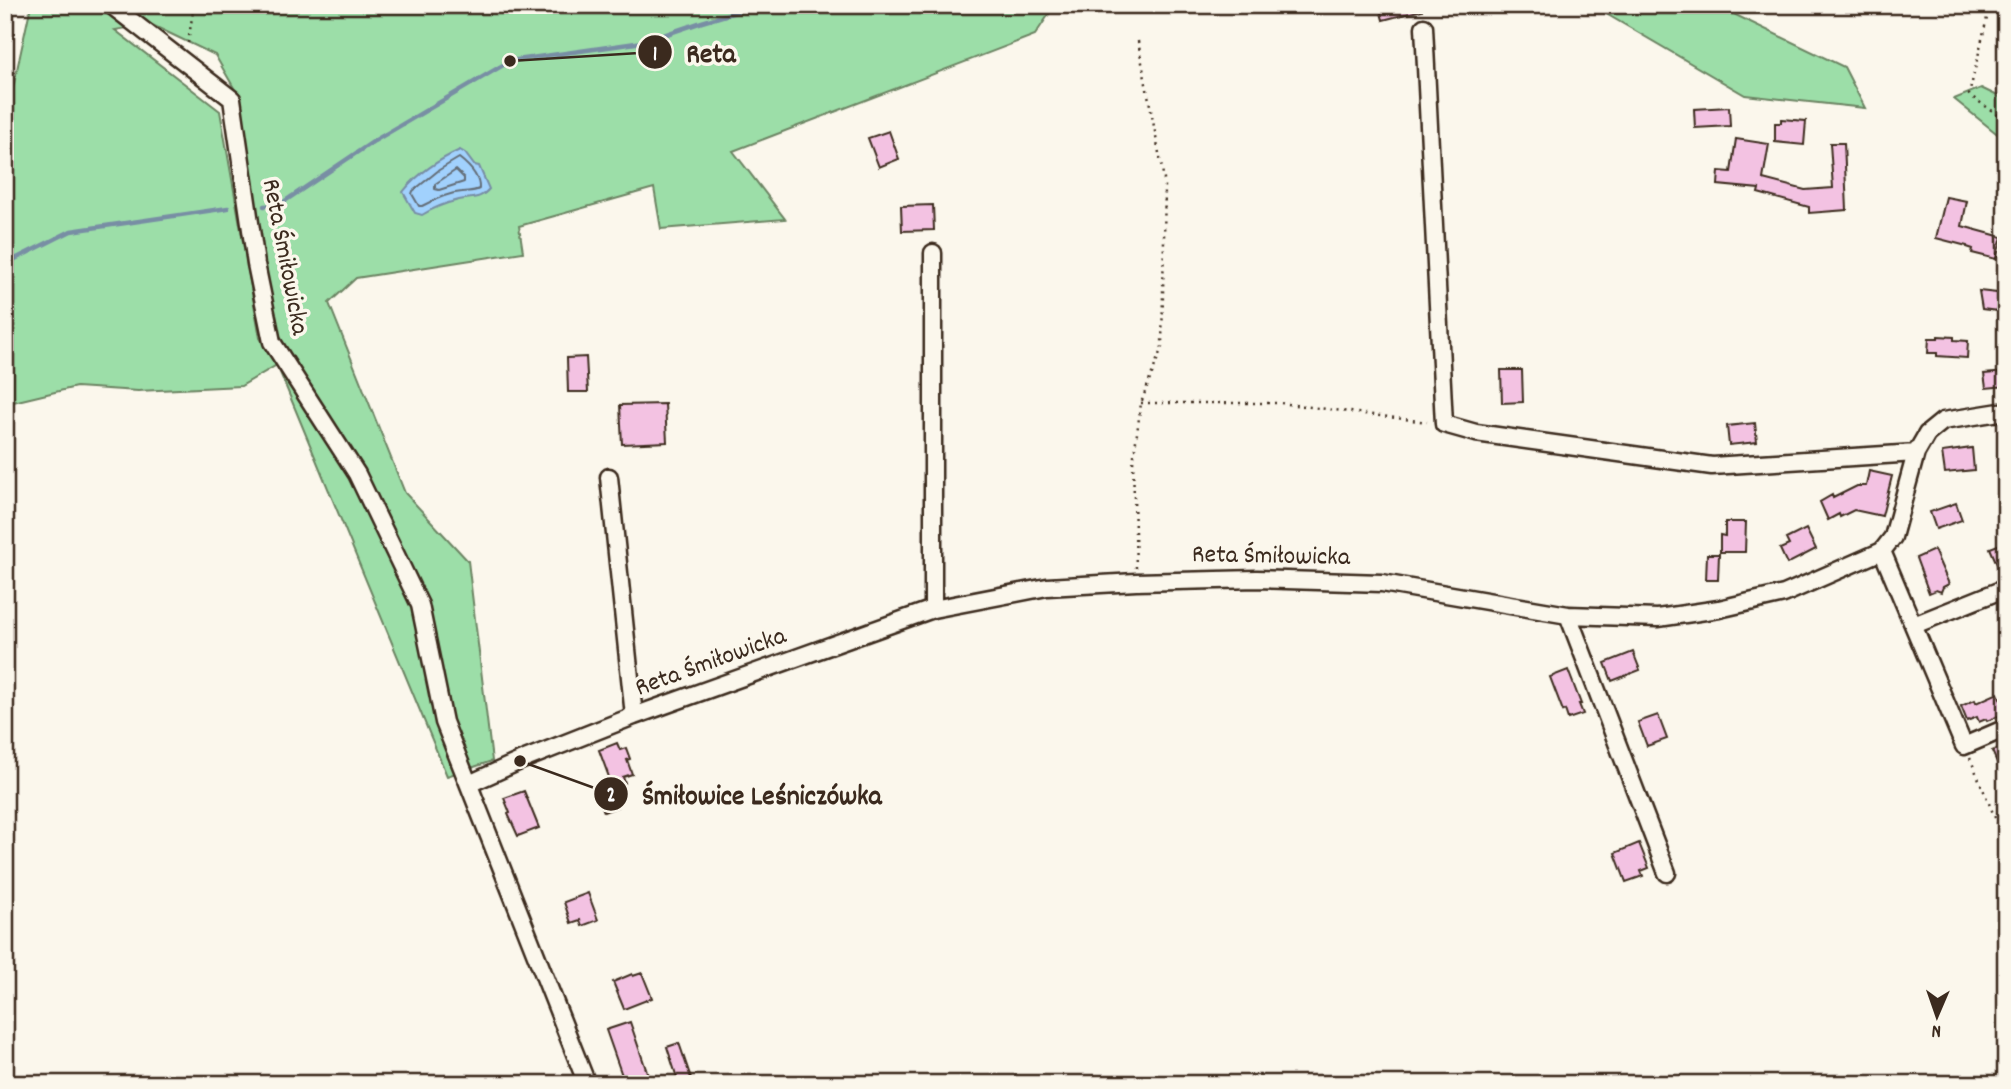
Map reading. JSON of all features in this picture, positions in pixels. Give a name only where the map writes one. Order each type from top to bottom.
[{"type":"street","name":"Reta Śmiłowicka","points":[[111,5],[232,99],[256,264],[272,342],[357,474],[420,605],[444,722],[587,1084]]},
{"type":"street","points":[[1424,27],[1444,424],[1476,433],[1712,466],[1916,453]]},
{"type":"street","points":[[933,253],[933,609]]},
{"type":"street","points":[[2006,411],[1943,421],[1927,434],[1916,453],[1892,537],[1882,551],[1964,746],[2006,728]]},
{"type":"street","points":[[609,477],[634,716]]},
{"type":"street","name":"Reta Śmiłowicka","points":[[470,785],[520,761],[634,716],[933,609],[1047,587],[1257,579],[1381,583],[1568,615],[1658,618],[1719,609],[1784,594],[1882,551]]},
{"type":"street","points":[[1914,625],[2006,588]]},
{"type":"street","points":[[1568,615],[1667,873]]},
{"type":"path","points":[[184,62],[194,5]]},
{"type":"path","points":[[1990,5],[1969,95],[2006,120]]},
{"type":"path","points":[[1136,582],[1133,463],[1141,403],[1161,347],[1166,185],[1137,36]]},
{"type":"path","points":[[1141,403],[1280,403],[1444,424]]},
{"type":"path","points":[[1964,746],[2006,844]]},
{"type":"green space","points":[[31,5],[1055,5],[1035,35],[733,151],[785,219],[661,229],[654,188],[519,226],[523,252],[356,278],[329,303],[405,493],[468,561],[492,761],[447,776],[277,365],[241,386],[138,391],[76,387],[5,404],[5,125]],"holes":[[[150,24],[215,55],[241,100],[251,193],[280,344],[276,364],[260,338],[220,111],[115,30]]]},
{"type":"green space","points":[[1591,5],[1715,5],[1844,67],[1865,108],[1745,95]]},
{"type":"green space","points":[[1981,88],[2006,100],[2006,141],[1954,99]]},
{"type":"water","points":[[460,150],[474,165],[479,166],[489,189],[479,197],[449,203],[422,215],[415,213],[403,192],[429,168]]},
{"type":"building","points":[[1379,5],[1422,5],[1422,10],[1383,20]]},
{"type":"building","points":[[1729,107],[1730,126],[1695,128],[1694,109]]},
{"type":"building","points":[[1781,119],[1806,121],[1804,145],[1775,142],[1775,123],[1781,123]]},
{"type":"building","points":[[889,131],[899,159],[879,167],[868,138]]},
{"type":"building","points":[[1736,139],[1769,144],[1763,179],[1805,190],[1833,188],[1830,143],[1844,143],[1847,210],[1809,213],[1809,207],[1758,193],[1759,189],[1718,185],[1719,171],[1731,172]]},
{"type":"building","points":[[1946,197],[1967,201],[1962,226],[2002,237],[1996,259],[1972,253],[1973,249],[1967,246],[1936,238]]},
{"type":"building","points":[[933,205],[934,230],[902,231],[901,206]]},
{"type":"building","points":[[1979,291],[2006,294],[2006,312],[1982,309]]},
{"type":"building","points":[[1938,336],[1968,341],[1967,358],[1928,353],[1929,338]]},
{"type":"building","points":[[586,357],[588,392],[568,392],[567,358]]},
{"type":"building","points":[[1501,370],[1522,370],[1523,402],[1502,403]]},
{"type":"building","points":[[2006,372],[2006,386],[1986,388],[1984,374]]},
{"type":"building","points":[[665,404],[667,442],[622,444],[620,405]]},
{"type":"building","points":[[1755,423],[1757,442],[1729,445],[1727,426]]},
{"type":"building","points":[[1972,448],[1974,470],[1945,473],[1942,452]]},
{"type":"building","points":[[1869,471],[1892,476],[1882,516],[1854,510],[1828,520],[1820,502],[1857,486],[1866,486]]},
{"type":"building","points":[[1956,503],[1962,520],[1936,529],[1930,512]]},
{"type":"building","points":[[1725,522],[1746,522],[1745,552],[1720,552],[1720,535],[1725,536]]},
{"type":"building","points":[[1806,529],[1816,549],[1787,564],[1780,549],[1789,545],[1786,539]]},
{"type":"building","points":[[2006,542],[2006,578],[2003,578],[1990,548]]},
{"type":"building","points":[[1934,550],[1949,584],[1943,587],[1941,592],[1936,590],[1929,593],[1916,558]]},
{"type":"building","points":[[1707,554],[1719,554],[1718,580],[1706,580]]},
{"type":"building","points":[[1633,652],[1640,670],[1612,681],[1605,663]]},
{"type":"building","points":[[1568,670],[1583,714],[1568,719],[1550,677]]},
{"type":"building","points":[[1998,693],[2006,713],[1987,721],[1986,719],[1979,722],[1977,717],[1967,721],[1961,706],[1975,700],[1976,703]]},
{"type":"building","points":[[1658,715],[1667,739],[1647,746],[1638,722]]},
{"type":"building","points":[[617,743],[620,750],[626,748],[632,774],[623,777],[625,783],[613,788],[599,750]]},
{"type":"building","points":[[2006,745],[2006,783],[1992,751]]},
{"type":"building","points":[[524,791],[539,828],[518,836],[504,798]]},
{"type":"building","points":[[612,793],[617,807],[604,812],[599,798]]},
{"type":"building","points":[[1639,843],[1649,868],[1641,871],[1643,876],[1626,882],[1615,853]]},
{"type":"building","points":[[588,893],[598,920],[582,926],[580,920],[571,923],[564,902]]},
{"type":"building","points":[[642,973],[652,998],[624,1009],[613,982]]},
{"type":"building","points":[[630,1022],[650,1081],[642,1084],[625,1084],[606,1030]]},
{"type":"building","points":[[679,1043],[693,1084],[679,1084],[667,1047]]},
{"type":"waterway","points":[[264,206],[279,205],[374,141],[510,61],[643,42],[759,5]]},
{"type":"waterway","points":[[5,264],[71,231],[228,208]]},
{"type":"place","name":"Reta","points":[[510,61]]},
{"type":"place","name":"Śmiłowice Leśniczówka","points":[[520,761]]}]
